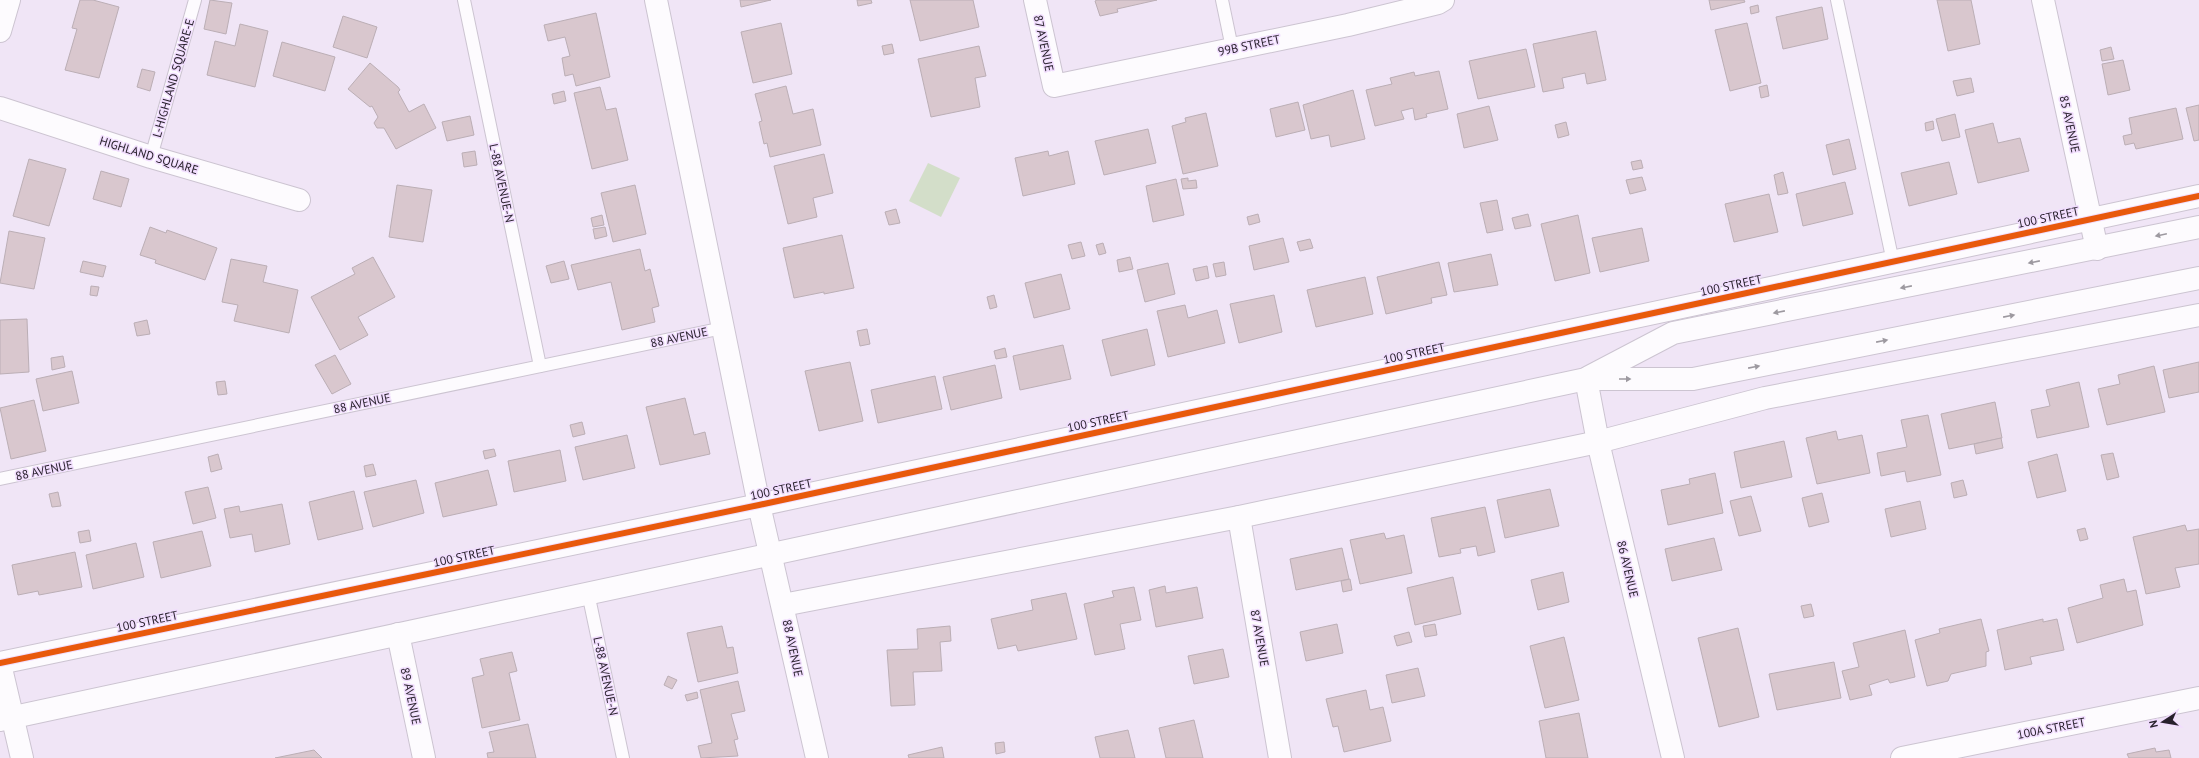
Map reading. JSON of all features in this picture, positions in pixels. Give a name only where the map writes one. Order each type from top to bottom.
[{"type":"street","points":[[0,31],[9,0]]},
{"type":"street","name":"88 AVENUE","points":[[656,0],[759,506],[817,758]]},
{"type":"street","name":"87 AVENUE","points":[[1035,0],[1054,86]]},
{"type":"street","name":"99B STREET","points":[[1054,86],[1348,24],[1438,3],[1443,0]]},
{"type":"street","name":"85 AVENUE","points":[[2043,0],[2097,249]]},
{"type":"street","name":"HIGHLAND SQUARE","points":[[0,108],[151,157],[299,200]]},
{"type":"street","name":"100 STREET","points":[[0,663],[759,506],[2199,196]]},
{"type":"street","points":[[1586,379],[1673,333],[2097,249],[2199,227]]},
{"type":"street","points":[[7,718],[1586,379],[1693,379],[2199,278]]},
{"type":"street","points":[[783,605],[1239,518],[1598,442],[1765,398],[2199,315]]},
{"type":"street","name":"86 AVENUE","points":[[1586,379],[1598,442],[1673,758]]},
{"type":"street","name":"87 AVENUE","points":[[1239,518],[1280,758]]},
{"type":"street","name":"89 AVENUE","points":[[398,634],[424,758]]},
{"type":"street","points":[[0,663],[7,718],[22,758]]},
{"type":"street","name":"100A STREET","points":[[1902,758],[2199,698]]},
{"type":"lane","name":"L-HIGHLAND SQUARE-E","points":[[151,157],[195,0]]},
{"type":"lane","name":"L-88 AVENUE-N","points":[[464,0],[540,366]]},
{"type":"lane","points":[[1222,0],[1232,48]]},
{"type":"lane","points":[[1837,0],[1893,262]]},
{"type":"lane","name":"88 AVENUE","points":[[0,479],[723,328]]},
{"type":"lane","name":"L-88 AVENUE-N","points":[[588,593],[623,758]]},
{"type":"green space","points":[[928,163],[960,178],[941,217],[909,201]]},
{"type":"building","points":[[80,0],[93,0],[119,7],[99,78],[65,70],[77,29],[72,28]]},
{"type":"building","points":[[210,0],[232,3],[226,34],[204,29]]},
{"type":"building","points":[[740,0],[771,0],[741,7]]},
{"type":"building","points":[[857,0],[871,0],[872,3],[858,6]]},
{"type":"building","points":[[910,0],[973,0],[979,27],[920,41]]},
{"type":"building","points":[[1157,0],[1117,9],[1118,12],[1100,16],[1095,1]]},
{"type":"building","points":[[1709,0],[1744,0],[1745,2],[1711,10]]},
{"type":"building","points":[[1937,0],[1971,0],[1980,44],[1948,51]]},
{"type":"building","points":[[1758,5],[1759,12],[1751,14],[1750,7]]},
{"type":"building","points":[[1822,7],[1828,39],[1783,49],[1776,17]]},
{"type":"building","points":[[596,13],[610,77],[576,86],[573,74],[565,76],[562,58],[570,56],[565,37],[548,41],[544,25]]},
{"type":"building","points":[[343,16],[377,27],[367,58],[333,47]]},
{"type":"building","points":[[781,23],[792,74],[753,83],[741,32]]},
{"type":"building","points":[[1747,23],[1761,83],[1730,91],[1715,30]]},
{"type":"building","points":[[240,24],[268,31],[255,87],[207,75],[215,41],[235,46]]},
{"type":"building","points":[[1596,31],[1606,80],[1587,84],[1585,73],[1562,78],[1564,88],[1543,92],[1533,44]]},
{"type":"building","points":[[282,42],[335,57],[325,91],[273,76]]},
{"type":"building","points":[[892,44],[894,53],[884,55],[882,46]]},
{"type":"building","points":[[979,46],[986,76],[975,78],[980,107],[931,117],[918,59]]},
{"type":"building","points":[[2111,47],[2114,59],[2102,61],[2100,50]]},
{"type":"building","points":[[1526,49],[1535,87],[1478,99],[1469,61]]},
{"type":"building","points":[[2123,60],[2130,90],[2108,95],[2102,64]]},
{"type":"building","points":[[370,63],[398,87],[400,90],[398,92],[409,112],[424,104],[436,128],[396,149],[384,128],[377,128],[374,123],[378,117],[372,106],[370,107],[348,89]]},
{"type":"building","points":[[142,69],[155,72],[150,91],[137,87]]},
{"type":"building","points":[[1439,71],[1448,109],[1426,114],[1427,117],[1415,120],[1413,108],[1401,111],[1404,119],[1375,126],[1366,90],[1392,84],[1390,78],[1414,72],[1415,76]]},
{"type":"building","points":[[1971,78],[1974,92],[1957,96],[1953,81]]},
{"type":"building","points":[[1767,85],[1769,96],[1761,98],[1759,87]]},
{"type":"building","points":[[786,86],[793,114],[813,109],[821,145],[770,157],[767,143],[764,144],[759,122],[762,121],[755,94]]},
{"type":"building","points":[[600,87],[606,110],[616,108],[628,160],[592,169],[574,93]]},
{"type":"building","points":[[1353,90],[1365,139],[1331,147],[1329,135],[1311,139],[1303,105]]},
{"type":"building","points":[[564,91],[566,101],[554,104],[552,94]]},
{"type":"building","points":[[1298,102],[1305,130],[1276,137],[1270,109]]},
{"type":"building","points":[[2199,105],[2199,140],[2194,141],[2186,108]]},
{"type":"building","points":[[1489,106],[1498,140],[1464,148],[1457,114]]},
{"type":"building","points":[[2176,108],[2183,139],[2136,149],[2134,143],[2125,145],[2123,136],[2132,134],[2129,118]]},
{"type":"building","points":[[1206,113],[1218,166],[1183,174],[1172,126],[1186,122],[1185,118]]},
{"type":"building","points":[[1955,114],[1960,137],[1942,141],[1936,119]]},
{"type":"building","points":[[470,116],[474,135],[447,141],[442,122]]},
{"type":"building","points":[[1933,121],[1934,129],[1926,131],[1925,123]]},
{"type":"building","points":[[1566,122],[1569,135],[1558,138],[1555,125]]},
{"type":"building","points":[[1993,123],[1998,143],[2020,138],[2029,171],[1978,183],[1965,130]]},
{"type":"building","points":[[1148,129],[1156,163],[1104,175],[1095,141]]},
{"type":"building","points":[[1849,139],[1856,169],[1833,175],[1826,145]]},
{"type":"building","points":[[475,151],[477,165],[464,167],[462,153]]},
{"type":"building","points":[[1048,151],[1049,156],[1068,151],[1075,184],[1023,196],[1015,158]]},
{"type":"building","points":[[824,154],[833,193],[813,198],[817,217],[788,224],[774,166]]},
{"type":"building","points":[[29,159],[66,169],[49,226],[13,216]]},
{"type":"building","points":[[1641,160],[1643,168],[1633,170],[1631,162]]},
{"type":"building","points":[[1949,162],[1957,194],[1909,206],[1901,173]]},
{"type":"building","points":[[101,171],[129,179],[121,207],[93,199]]},
{"type":"building","points":[[1783,172],[1788,193],[1778,195],[1774,175]]},
{"type":"building","points":[[1642,177],[1646,190],[1630,194],[1626,180]]},
{"type":"building","points":[[1188,178],[1188,181],[1196,180],[1197,188],[1183,189],[1181,179]]},
{"type":"building","points":[[1176,179],[1184,215],[1153,222],[1146,186]]},
{"type":"building","points":[[1845,182],[1853,214],[1803,226],[1796,194]]},
{"type":"building","points":[[397,185],[432,190],[423,242],[389,237]]},
{"type":"building","points":[[635,185],[646,234],[613,242],[601,193]]},
{"type":"building","points":[[1769,194],[1778,232],[1734,242],[1725,204]]},
{"type":"building","points":[[1497,200],[1503,230],[1487,233],[1480,203]]},
{"type":"building","points":[[896,209],[900,223],[889,225],[885,212]]},
{"type":"building","points":[[1258,214],[1260,222],[1249,225],[1247,217]]},
{"type":"building","points":[[1528,214],[1531,226],[1515,229],[1512,218]]},
{"type":"building","points":[[602,215],[604,225],[593,227],[591,218]]},
{"type":"building","points":[[1578,215],[1590,273],[1555,281],[1541,224]]},
{"type":"building","points":[[150,227],[166,233],[167,230],[217,248],[205,280],[155,263],[156,260],[140,255]]},
{"type":"building","points":[[605,227],[607,236],[595,239],[593,229]]},
{"type":"building","points":[[1642,228],[1649,261],[1600,272],[1592,238]]},
{"type":"building","points":[[9,231],[45,238],[34,289],[0,283]]},
{"type":"building","points":[[842,235],[854,288],[794,298],[783,248]]},
{"type":"building","points":[[1283,238],[1289,262],[1254,270],[1249,246]]},
{"type":"building","points":[[1310,239],[1313,248],[1300,251],[1297,242]]},
{"type":"building","points":[[1081,242],[1085,256],[1072,259],[1068,245]]},
{"type":"building","points":[[1103,243],[1106,253],[1099,255],[1096,245]]},
{"type":"building","points":[[640,249],[645,271],[650,269],[659,306],[652,308],[655,322],[622,330],[611,282],[578,290],[571,265]]},
{"type":"building","points":[[1491,254],[1498,285],[1454,292],[1448,263]]},
{"type":"building","points":[[373,257],[395,297],[358,317],[368,335],[340,350],[311,297],[355,274],[352,268]]},
{"type":"building","points":[[1130,257],[1133,269],[1119,272],[1117,260]]},
{"type":"building","points":[[231,259],[267,266],[263,282],[298,290],[289,333],[234,321],[238,305],[222,302]]},
{"type":"building","points":[[83,261],[106,266],[103,277],[80,272]]},
{"type":"building","points":[[564,261],[569,279],[551,283],[546,266]]},
{"type":"building","points":[[1224,262],[1226,275],[1216,277],[1213,264]]},
{"type":"building","points":[[1439,262],[1447,295],[1431,298],[1432,303],[1386,314],[1377,277]]},
{"type":"building","points":[[1168,263],[1175,294],[1145,302],[1137,270]]},
{"type":"building","points":[[1207,266],[1209,278],[1196,281],[1193,269]]},
{"type":"building","points":[[1061,274],[1070,309],[1034,318],[1025,283]]},
{"type":"building","points":[[1365,277],[1373,314],[1316,327],[1307,290]]},
{"type":"building","points":[[91,286],[99,287],[97,296],[90,295]]},
{"type":"building","points":[[994,295],[997,307],[990,309],[987,297]]},
{"type":"building","points":[[1274,295],[1282,332],[1239,343],[1230,304]]},
{"type":"building","points":[[1185,305],[1188,318],[1217,310],[1225,343],[1168,357],[1157,311]]},
{"type":"building","points":[[27,319],[29,372],[0,374],[0,320]]},
{"type":"building","points":[[147,320],[150,334],[137,336],[134,323]]},
{"type":"building","points":[[867,329],[870,344],[860,346],[857,331]]},
{"type":"building","points":[[1147,329],[1155,365],[1111,376],[1102,340]]},
{"type":"building","points":[[1063,345],[1071,379],[1020,390],[1013,356]]},
{"type":"building","points":[[1005,348],[1007,357],[996,359],[994,351]]},
{"type":"building","points":[[335,355],[351,384],[332,394],[315,365]]},
{"type":"building","points":[[63,356],[65,367],[52,370],[51,358]]},
{"type":"building","points":[[850,362],[863,421],[819,431],[805,371]]},
{"type":"building","points":[[2199,362],[2199,392],[2169,398],[2163,370]]},
{"type":"building","points":[[995,365],[1002,398],[951,410],[943,377]]},
{"type":"building","points":[[2154,366],[2165,412],[2107,425],[2098,389],[2120,384],[2118,375]]},
{"type":"building","points":[[72,371],[79,403],[43,411],[36,379]]},
{"type":"building","points":[[935,376],[942,409],[878,423],[871,390]]},
{"type":"building","points":[[225,381],[227,394],[218,395],[216,382]]},
{"type":"building","points":[[2079,382],[2089,427],[2037,438],[2031,410],[2050,406],[2046,390]]},
{"type":"building","points":[[685,398],[694,435],[705,432],[710,454],[660,465],[646,407]]},
{"type":"building","points":[[34,400],[46,451],[11,459],[0,408]]},
{"type":"building","points":[[1995,402],[2002,438],[1949,449],[1941,414]]},
{"type":"building","points":[[1928,415],[1941,475],[1907,482],[1905,471],[1881,476],[1877,453],[1907,447],[1901,420]]},
{"type":"building","points":[[582,422],[585,434],[573,437],[570,425]]},
{"type":"building","points":[[1836,431],[1838,440],[1862,435],[1870,473],[1817,484],[1806,438]]},
{"type":"building","points":[[627,435],[635,468],[583,480],[575,447]]},
{"type":"building","points":[[2001,438],[2003,448],[1976,454],[1974,444]]},
{"type":"building","points":[[1784,441],[1792,477],[1741,488],[1734,452]]},
{"type":"building","points":[[494,449],[496,456],[485,459],[483,451]]},
{"type":"building","points":[[560,450],[566,481],[514,492],[508,461]]},
{"type":"building","points":[[2113,453],[2119,477],[2107,480],[2101,455]]},
{"type":"building","points":[[218,454],[222,469],[211,472],[208,457]]},
{"type":"building","points":[[2057,454],[2066,491],[2037,498],[2028,462]]},
{"type":"building","points":[[373,464],[376,475],[366,477],[364,466]]},
{"type":"building","points":[[488,470],[497,505],[443,517],[435,483]]},
{"type":"building","points":[[1715,473],[1723,513],[1668,525],[1661,490],[1690,484],[1689,479]]},
{"type":"building","points":[[416,480],[424,513],[373,527],[364,492]]},
{"type":"building","points":[[1963,480],[1967,495],[1954,498],[1951,483]]},
{"type":"building","points":[[208,487],[216,518],[193,524],[185,492]]},
{"type":"building","points":[[1550,489],[1559,526],[1505,538],[1497,500]]},
{"type":"building","points":[[354,491],[363,529],[318,540],[309,502]]},
{"type":"building","points":[[58,492],[61,506],[52,507],[49,494]]},
{"type":"building","points":[[1822,493],[1829,522],[1809,527],[1802,498]]},
{"type":"building","points":[[1751,496],[1761,531],[1739,536],[1730,501]]},
{"type":"building","points":[[1920,501],[1926,529],[1891,537],[1885,509]]},
{"type":"building","points":[[282,504],[290,544],[255,552],[252,534],[230,538],[224,509],[239,506],[240,512]]},
{"type":"building","points":[[1485,507],[1495,552],[1478,556],[1476,546],[1460,549],[1461,553],[1439,557],[1431,518]]},
{"type":"building","points":[[2185,525],[2187,531],[2199,529],[2199,564],[2175,568],[2180,587],[2146,594],[2133,537]]},
{"type":"building","points":[[2085,528],[2088,539],[2080,541],[2077,530]]},
{"type":"building","points":[[89,530],[91,541],[80,543],[78,532]]},
{"type":"building","points":[[202,531],[211,566],[161,578],[153,542]]},
{"type":"building","points":[[1384,533],[1386,539],[1404,535],[1412,573],[1360,584],[1350,540]]},
{"type":"building","points":[[1714,538],[1722,570],[1672,581],[1665,549]]},
{"type":"building","points":[[136,543],[144,577],[93,589],[86,555]]},
{"type":"building","points":[[1342,548],[1349,579],[1296,590],[1290,559]]},
{"type":"building","points":[[75,552],[82,587],[39,595],[38,591],[18,595],[12,565]]},
{"type":"building","points":[[1563,572],[1569,602],[1538,610],[1531,580]]},
{"type":"building","points":[[1453,577],[1461,614],[1415,625],[1407,588]]},
{"type":"building","points":[[1350,579],[1352,590],[1343,592],[1341,581]]},
{"type":"building","points":[[2124,579],[2127,592],[2136,590],[2143,625],[2077,643],[2068,608],[2103,598],[2100,585]]},
{"type":"building","points":[[1165,586],[1166,593],[1197,587],[1203,618],[1156,627],[1149,590]]},
{"type":"building","points":[[1134,587],[1141,620],[1120,624],[1125,649],[1095,655],[1084,604],[1114,597],[1112,591]]},
{"type":"building","points":[[1066,593],[1077,639],[1018,651],[1016,645],[998,649],[991,619],[1033,610],[1031,600]]},
{"type":"building","points":[[1811,604],[1814,616],[1804,618],[1801,606]]},
{"type":"building","points":[[1981,619],[1989,651],[1986,652],[1986,666],[1951,674],[1948,681],[1927,686],[1915,640],[1940,633],[1939,629]]},
{"type":"building","points":[[2043,619],[2043,622],[2057,619],[2064,650],[2030,657],[2032,664],[2005,670],[1997,630]]},
{"type":"building","points":[[1337,624],[1343,653],[1306,661],[1300,632]]},
{"type":"building","points":[[1435,624],[1437,635],[1425,637],[1423,626]]},
{"type":"building","points":[[722,626],[727,648],[733,647],[738,673],[698,682],[687,633]]},
{"type":"building","points":[[950,626],[951,641],[940,642],[942,671],[913,672],[915,705],[891,706],[887,650],[918,649],[917,629]]},
{"type":"building","points":[[1738,628],[1759,717],[1719,727],[1698,638]]},
{"type":"building","points":[[1905,630],[1915,677],[1890,683],[1888,679],[1869,685],[1872,695],[1850,700],[1842,671],[1859,667],[1853,643]]},
{"type":"building","points":[[1409,632],[1412,642],[1397,646],[1394,636]]},
{"type":"building","points":[[1564,637],[1579,700],[1545,708],[1530,646]]},
{"type":"building","points":[[1223,649],[1229,677],[1194,684],[1188,656]]},
{"type":"building","points":[[512,652],[517,671],[509,673],[520,720],[482,728],[472,678],[484,675],[480,659]]},
{"type":"building","points":[[1834,662],[1841,698],[1777,710],[1769,674]]},
{"type":"building","points":[[1418,668],[1425,696],[1392,703],[1386,675]]},
{"type":"building","points":[[668,676],[677,680],[672,689],[664,685]]},
{"type":"building","points":[[738,681],[745,711],[731,714],[738,739],[734,740],[738,756],[701,758],[698,746],[712,743],[700,690]]},
{"type":"building","points":[[1366,690],[1370,710],[1383,707],[1391,741],[1344,752],[1338,726],[1333,727],[1326,699]]},
{"type":"building","points":[[697,692],[698,698],[687,701],[685,695]]},
{"type":"building","points":[[1579,713],[1588,758],[1546,758],[1539,721]]},
{"type":"building","points":[[1194,720],[1203,758],[1166,758],[1159,728]]},
{"type":"building","points":[[528,724],[536,758],[488,758],[487,753],[494,752],[489,732]]},
{"type":"building","points":[[1128,730],[1135,758],[1100,758],[1095,737]]},
{"type":"building","points":[[1004,742],[1005,752],[996,754],[995,743]]},
{"type":"building","points":[[942,747],[944,758],[909,758],[908,755]]},
{"type":"building","points":[[2155,748],[2156,752],[2169,750],[2171,758],[2129,758],[2127,754]]},
{"type":"building","points":[[314,750],[322,758],[275,758]]},
{"type":"cycle path","points":[[0,663],[759,505],[2199,196]]}]
